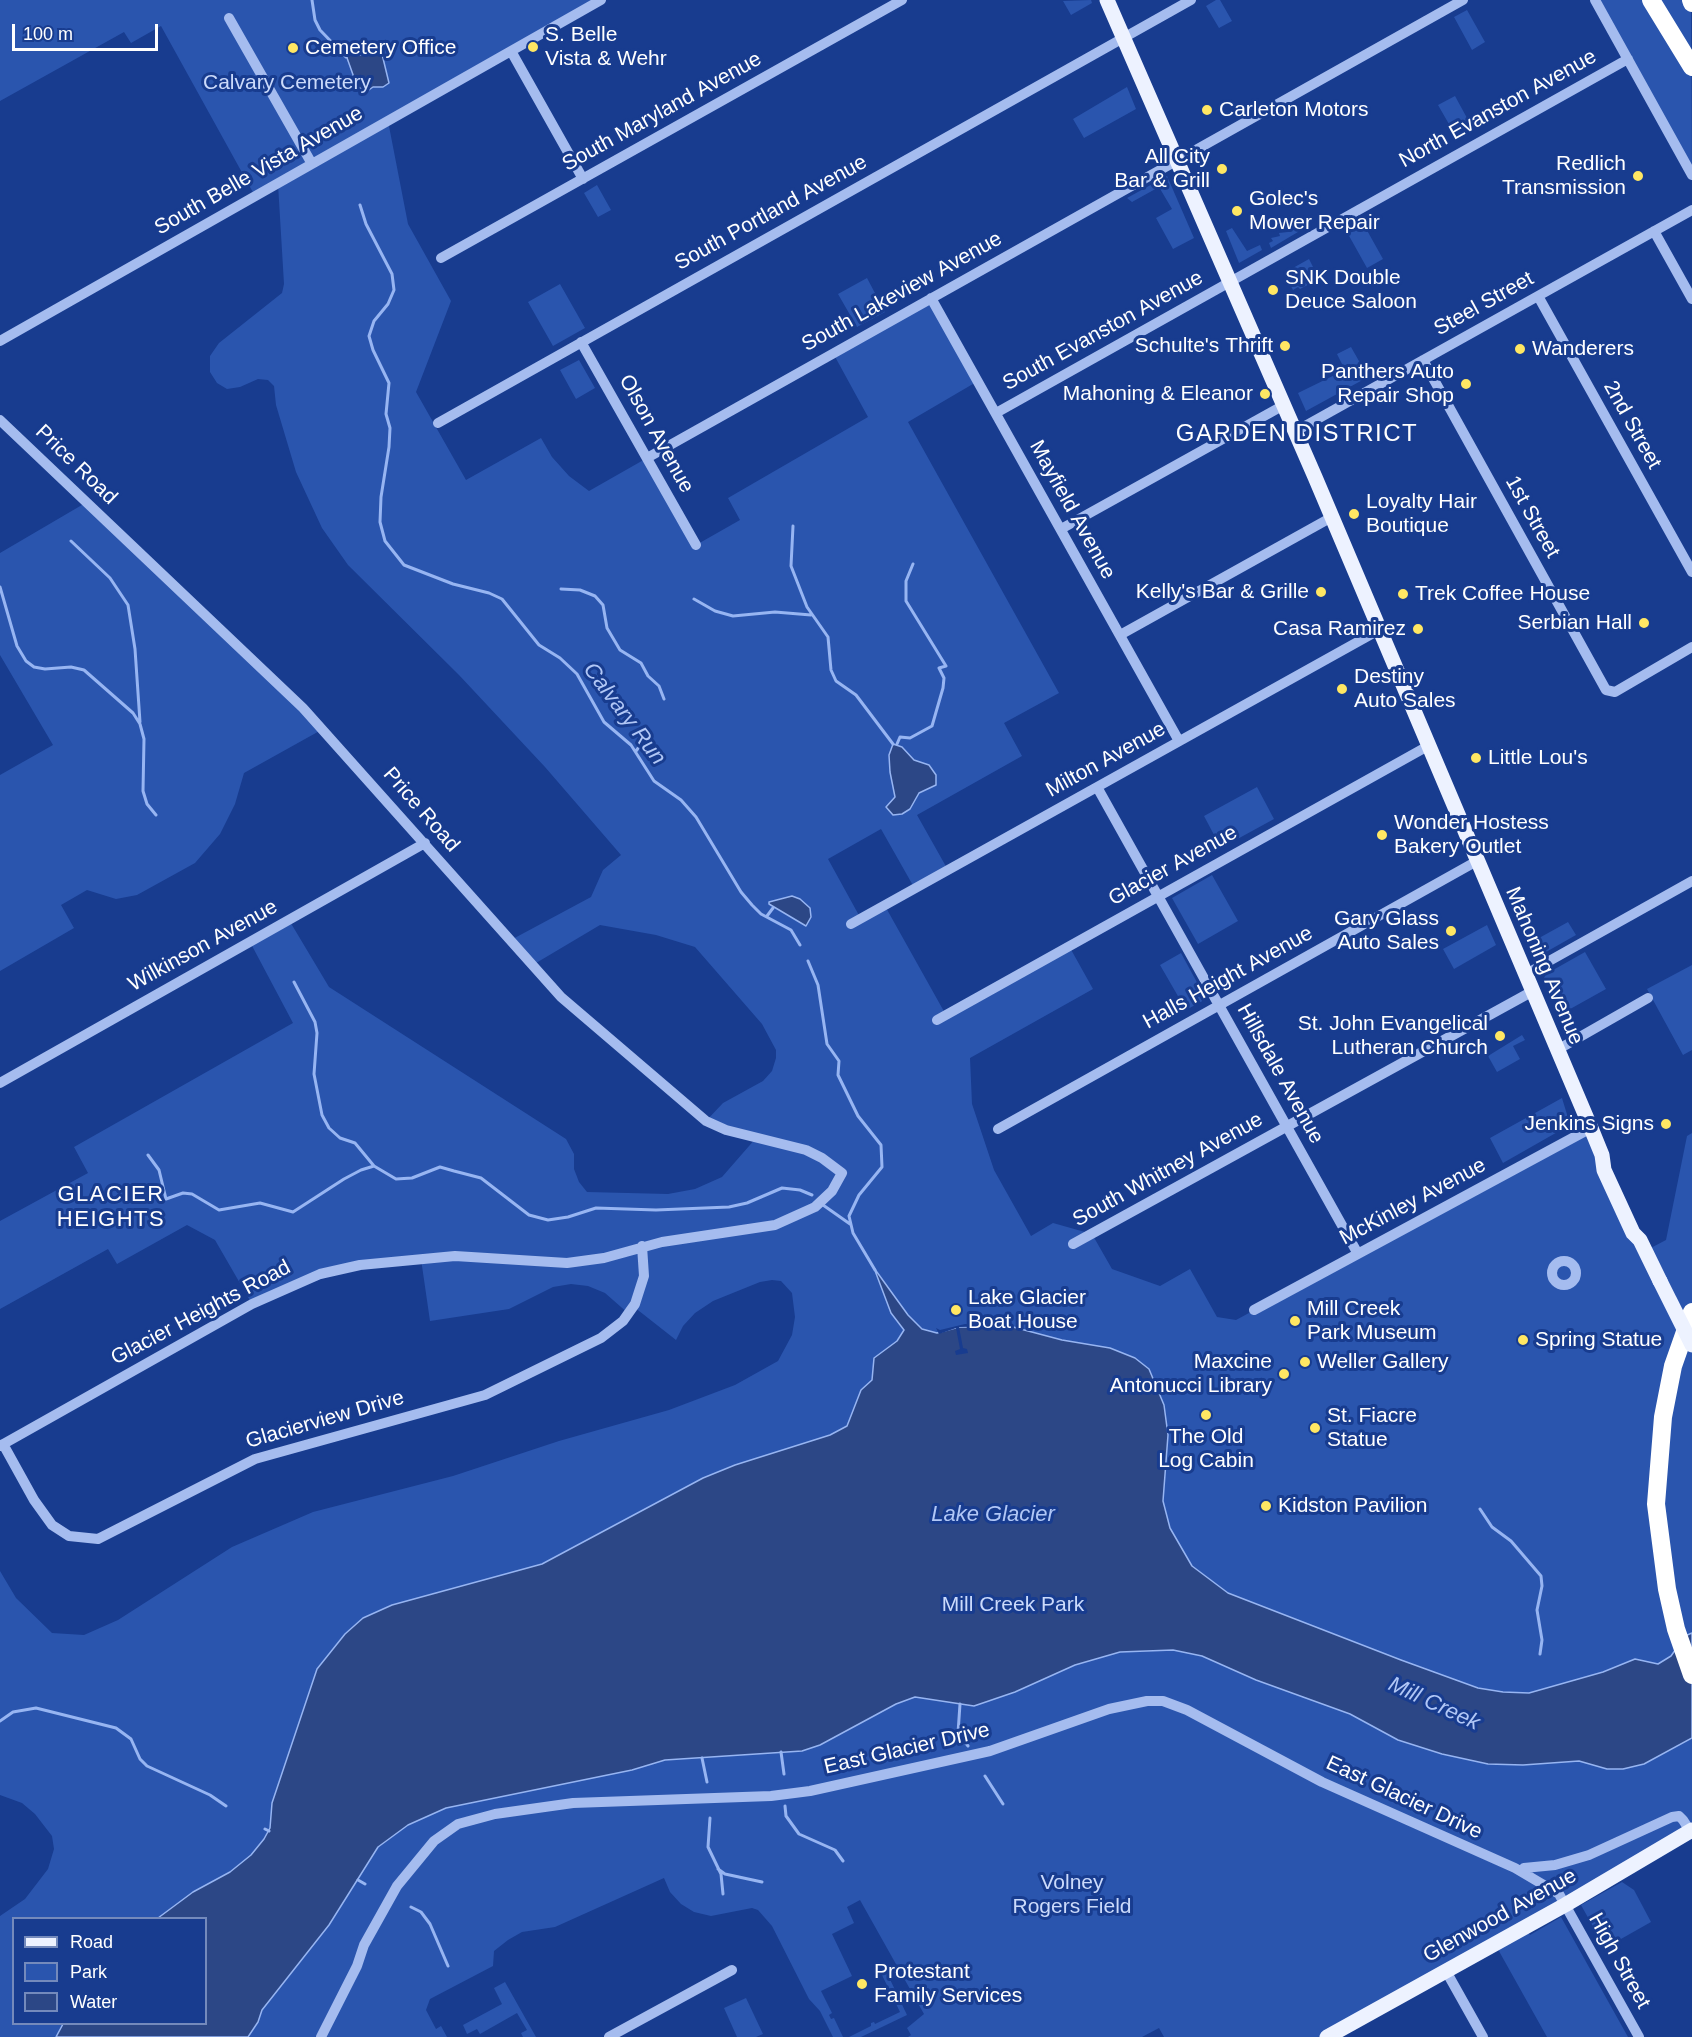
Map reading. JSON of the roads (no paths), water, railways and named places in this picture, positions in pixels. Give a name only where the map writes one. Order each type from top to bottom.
[{"type":"highway","points":[[1651,0],[1692,67]]},
{"type":"highway","points":[[1692,1312],[1673,1366],[1664,1417],[1656,1504],[1667,1588],[1692,1675]]},
{"type":"main road","name":"Mahoning Avenue","points":[[1107,0],[1296,431],[1591,1128],[1602,1155],[1604,1170],[1633,1233],[1640,1240],[1692,1345]]},
{"type":"main road","name":"Glenwood Avenue","points":[[1327,2037],[1692,1832]]},
{"type":"street","name":"South Belle Vista Avenue","points":[[0,341],[601,0]]},
{"type":"street","name":"South Maryland Avenue","points":[[441,258],[902,0]]},
{"type":"street","name":"South Portland Avenue","points":[[438,423],[1191,0]]},
{"type":"street","name":"South Lakeview Avenue","points":[[647,458],[1463,0]]},
{"type":"street","points":[[1595,0],[1692,174]]},
{"type":"street","points":[[229,18],[312,164]]},
{"type":"street","points":[[511,51],[583,179]]},
{"type":"street","name":"North Evanston Avenue","points":[[1230,282],[1628,59]]},
{"type":"street","name":"Steel Street","points":[[1296,431],[1692,210]]},
{"type":"street","points":[[1654,231],[1692,299]]},
{"type":"street","name":"South Evanston Avenue","points":[[996,413],[1230,282]]},
{"type":"street","name":"2nd Street","points":[[1538,296],[1692,572]]},
{"type":"street","name":"Mayfield Avenue","points":[[931,298],[1179,741]]},
{"type":"street","name":"Olson Avenue","points":[[581,342],[696,545]]},
{"type":"street","name":"1st Street","points":[[1423,360],[1603,687],[1608,692],[1615,692],[1692,647]]},
{"type":"street","points":[[1061,530],[1284,405]]},
{"type":"street","name":"Price Road","points":[[0,420],[303,708],[561,997],[706,1121],[726,1131],[806,1150],[822,1158],[842,1173]]},
{"type":"street","points":[[1120,635],[1332,517]]},
{"type":"street","name":"Milton Avenue","points":[[851,924],[1379,630]]},
{"type":"street","name":"Glacier Avenue","points":[[937,1020],[1428,746]]},
{"type":"street","name":"Hillsdale Avenue","points":[[1097,787],[1358,1254]]},
{"type":"street","name":"Wilkinson Avenue","points":[[0,1083],[425,843]]},
{"type":"street","name":"Halls Height Avenue","points":[[998,1129],[1477,861]]},
{"type":"street","points":[[1526,974],[1692,881]]},
{"type":"street","name":"South Whitney Avenue","points":[[1073,1244],[1533,991]]},
{"type":"street","points":[[1557,1050],[1648,998]]},
{"type":"street","name":"McKinley Avenue","points":[[1254,1310],[1591,1128]]},
{"type":"street","name":"Glacier Heights Road","points":[[2,1445],[252,1304],[320,1274],[360,1265],[456,1256],[567,1263],[604,1258],[642,1246],[780,1224],[815,1206],[832,1191],[842,1173]]},
{"type":"street","name":"Glacierview Drive","points":[[2,1445],[34,1500],[52,1525],[69,1536],[98,1539],[255,1459],[485,1395],[601,1338],[623,1321],[635,1304],[644,1276],[642,1246]]},
{"type":"street","name":"East Glacier Drive","points":[[321,2037],[357,1966],[364,1945],[397,1886],[434,1841],[458,1824],[495,1814],[557,1805],[771,1796],[832,1787],[990,1751],[1109,1709],[1147,1701],[1163,1701],[1187,1710],[1322,1782],[1515,1868],[1559,1894],[1565,1905]]},
{"type":"street","points":[[1524,1868],[1555,1865],[1589,1855],[1672,1817],[1679,1816],[1692,1832]]},
{"type":"street","name":"High Street","points":[[1565,1905],[1639,2037]]},
{"type":"street","points":[[609,2037],[732,1970]]},
{"type":"street","points":[[1446,1971],[1483,2037]]},
{"type":"water","points":[[377,48],[382,54],[389,83],[383,87],[373,87],[366,92],[357,86],[346,55],[348,52],[361,55]]},
{"type":"water","points":[[893,744],[902,747],[914,760],[929,765],[936,775],[936,785],[919,793],[910,809],[902,814],[893,815],[886,807],[895,797],[889,755]]},
{"type":"water","points":[[792,896],[800,899],[810,908],[811,917],[806,926],[769,904],[769,902]]},
{"type":"water","name":"Lake Glacier","points":[[874,1268],[908,1315],[922,1329],[937,1333],[959,1327],[985,1327],[993,1324],[1013,1327],[1062,1340],[1110,1348],[1135,1358],[1149,1369],[1164,1405],[1168,1435],[1163,1501],[1170,1528],[1192,1566],[1228,1593],[1478,1688],[1503,1692],[1529,1693],[1603,1672],[1635,1659],[1658,1664],[1671,1656],[1685,1636],[1692,1633],[1692,1738],[1644,1764],[1623,1769],[1607,1769],[1579,1761],[1523,1765],[1488,1764],[1442,1754],[1398,1740],[1350,1714],[1256,1680],[1202,1656],[1173,1650],[1120,1652],[1075,1665],[1015,1692],[974,1706],[915,1697],[896,1704],[820,1745],[802,1751],[665,1760],[632,1770],[446,1808],[408,1825],[378,1847],[329,1925],[262,2010],[258,2022],[248,2037],[56,2037],[62,2025],[207,2025],[207,1917],[159,1917],[193,1892],[230,1872],[251,1855],[264,1839],[270,1828],[272,1803],[317,1669],[345,1634],[363,1618],[392,1605],[542,1564],[703,1478],[735,1465],[830,1435],[847,1426],[861,1390],[872,1380],[874,1358],[897,1341],[904,1330],[891,1313]]},
{"type":"waterway","name":"Calvary Run","points":[[312,0],[315,20],[320,30],[346,57]]},
{"type":"waterway","name":"Calvary Run","points":[[360,205],[366,224],[392,274],[394,290],[388,304],[374,321],[369,336],[373,350],[389,383],[386,414],[390,428],[389,447],[381,497],[380,522],[385,541],[404,565],[453,584],[489,593],[502,599],[539,645],[560,658],[577,674],[604,722],[631,745],[654,781],[681,800],[696,817],[741,892],[752,905],[761,914],[791,930],[800,945]]},
{"type":"waterway","points":[[793,526],[791,566],[807,607],[828,637],[831,670],[836,681],[856,695],[893,744]]},
{"type":"waterway","points":[[71,541],[110,578],[128,605],[135,649],[140,722]]},
{"type":"waterway","points":[[897,744],[900,737],[910,738],[932,726],[943,688],[944,678],[939,668],[946,666],[906,601],[906,581],[913,564]]},
{"type":"waterway","points":[[0,587],[17,646],[26,661],[34,667],[45,669],[71,667],[84,670],[133,713],[140,724],[144,739],[143,791],[147,804],[156,815]]},
{"type":"waterway","points":[[561,589],[580,590],[595,596],[603,605],[607,628],[620,650],[641,663],[648,676],[659,686],[664,699]]},
{"type":"waterway","points":[[694,599],[715,611],[733,616],[775,612],[811,615]]},
{"type":"waterway","points":[[636,751],[642,743]]},
{"type":"waterway","points":[[767,916],[773,908]]},
{"type":"waterway","name":"Calvary Run","points":[[808,961],[818,985],[827,1044],[839,1061],[838,1075],[858,1116],[881,1145],[882,1167],[859,1195],[849,1216],[853,1233],[875,1270]]},
{"type":"waterway","points":[[294,982],[315,1022],[317,1033],[314,1074],[322,1115],[329,1128],[340,1138],[355,1143],[374,1166],[396,1179],[412,1178],[440,1167],[481,1178],[529,1215],[548,1220],[568,1217],[596,1208],[656,1210],[729,1207],[747,1203],[782,1188],[800,1190],[812,1195]]},
{"type":"waterway","points":[[148,1155],[159,1170],[166,1199],[183,1193],[192,1194],[219,1210],[260,1203],[293,1212],[344,1179],[374,1166]]},
{"type":"waterway","points":[[823,1205],[850,1224]]},
{"type":"waterway","points":[[1480,1509],[1492,1527],[1511,1541],[1541,1576],[1542,1586],[1537,1610],[1542,1640],[1540,1654]]},
{"type":"waterway","points":[[960,1704],[958,1733],[968,1746]]},
{"type":"waterway","points":[[0,1721],[13,1712],[36,1708],[116,1728],[131,1739],[140,1759],[147,1766],[210,1795],[226,1806]]},
{"type":"waterway","points":[[781,1752],[784,1774]]},
{"type":"waterway","points":[[702,1758],[707,1782]]},
{"type":"waterway","points":[[985,1776],[1003,1804]]},
{"type":"waterway","points":[[785,1806],[786,1816],[799,1834],[835,1850],[843,1861]]},
{"type":"waterway","points":[[710,1818],[708,1847],[721,1874],[723,1894]]},
{"type":"waterway","points":[[265,1829],[269,1831]]},
{"type":"waterway","points":[[718,1869],[725,1874],[762,1882]]},
{"type":"waterway","points":[[358,1880],[365,1884]]},
{"type":"waterway","points":[[411,1907],[421,1912],[430,1924],[448,1966]]},
{"type":"place","name":"S. Belle Vista & Wehr","points":[[533,47]]},
{"type":"place","name":"Cemetery Office","points":[[293,48]]},
{"type":"place","name":"Carleton Motors","points":[[1207,110]]},
{"type":"place","name":"All City Bar & Grill","points":[[1222,169]]},
{"type":"place","name":"Redlich Transmission","points":[[1638,176]]},
{"type":"place","name":"Golec's Mower Repair","points":[[1237,211]]},
{"type":"place","name":"SNK Double Deuce Saloon","points":[[1273,290]]},
{"type":"place","name":"Schulte's Thrift","points":[[1285,346]]},
{"type":"place","name":"Wanderers","points":[[1520,349]]},
{"type":"place","name":"Panthers Auto Repair Shop","points":[[1466,384]]},
{"type":"place","name":"Mahoning & Eleanor","points":[[1265,394]]},
{"type":"place","name":"Loyalty Hair Boutique","points":[[1354,514]]},
{"type":"place","name":"Kelly's Bar & Grille","points":[[1321,592]]},
{"type":"place","name":"Trek Coffee House","points":[[1403,594]]},
{"type":"place","name":"Serbian Hall","points":[[1644,623]]},
{"type":"place","name":"Casa Ramirez","points":[[1418,629]]},
{"type":"place","name":"Destiny Auto Sales","points":[[1342,689]]},
{"type":"place","name":"Little Lou's","points":[[1476,758]]},
{"type":"place","name":"Wonder Hostess Bakery Outlet","points":[[1382,835]]},
{"type":"place","name":"Gary Glass Auto Sales","points":[[1451,931]]},
{"type":"place","name":"St. John Evangelical Lutheran Church","points":[[1500,1036]]},
{"type":"place","name":"Jenkins Signs","points":[[1666,1124]]},
{"type":"place","name":"Lake Glacier Boat House","points":[[956,1310]]},
{"type":"place","name":"Mill Creek Park Museum","points":[[1295,1321]]},
{"type":"place","name":"Spring Statue","points":[[1523,1340]]},
{"type":"place","name":"Weller Gallery","points":[[1305,1362]]},
{"type":"place","name":"Maxcine Antonucci Library","points":[[1284,1374]]},
{"type":"place","name":"The Old Log Cabin","points":[[1206,1415]]},
{"type":"place","name":"St. Fiacre Statue","points":[[1315,1428]]},
{"type":"place","name":"Kidston Pavilion","points":[[1266,1506]]},
{"type":"place","name":"Protestant Family Services","points":[[862,1984]]},
{"type":"district","name":"GARDEN DISTRICT","points":[[1297,434]]},
{"type":"district","name":"GLACIER HEIGHTS","points":[[111,1208]]},
{"type":"park label","name":"Calvary Cemetery","points":[[287,83]]},
{"type":"park label","name":"Mill Creek Park","points":[[1013,1605]]},
{"type":"park label","name":"Volney Rogers Field","points":[[1072,1895]]},
{"type":"water label","name":"Mill Creek","points":[[1434,1704]]}]
